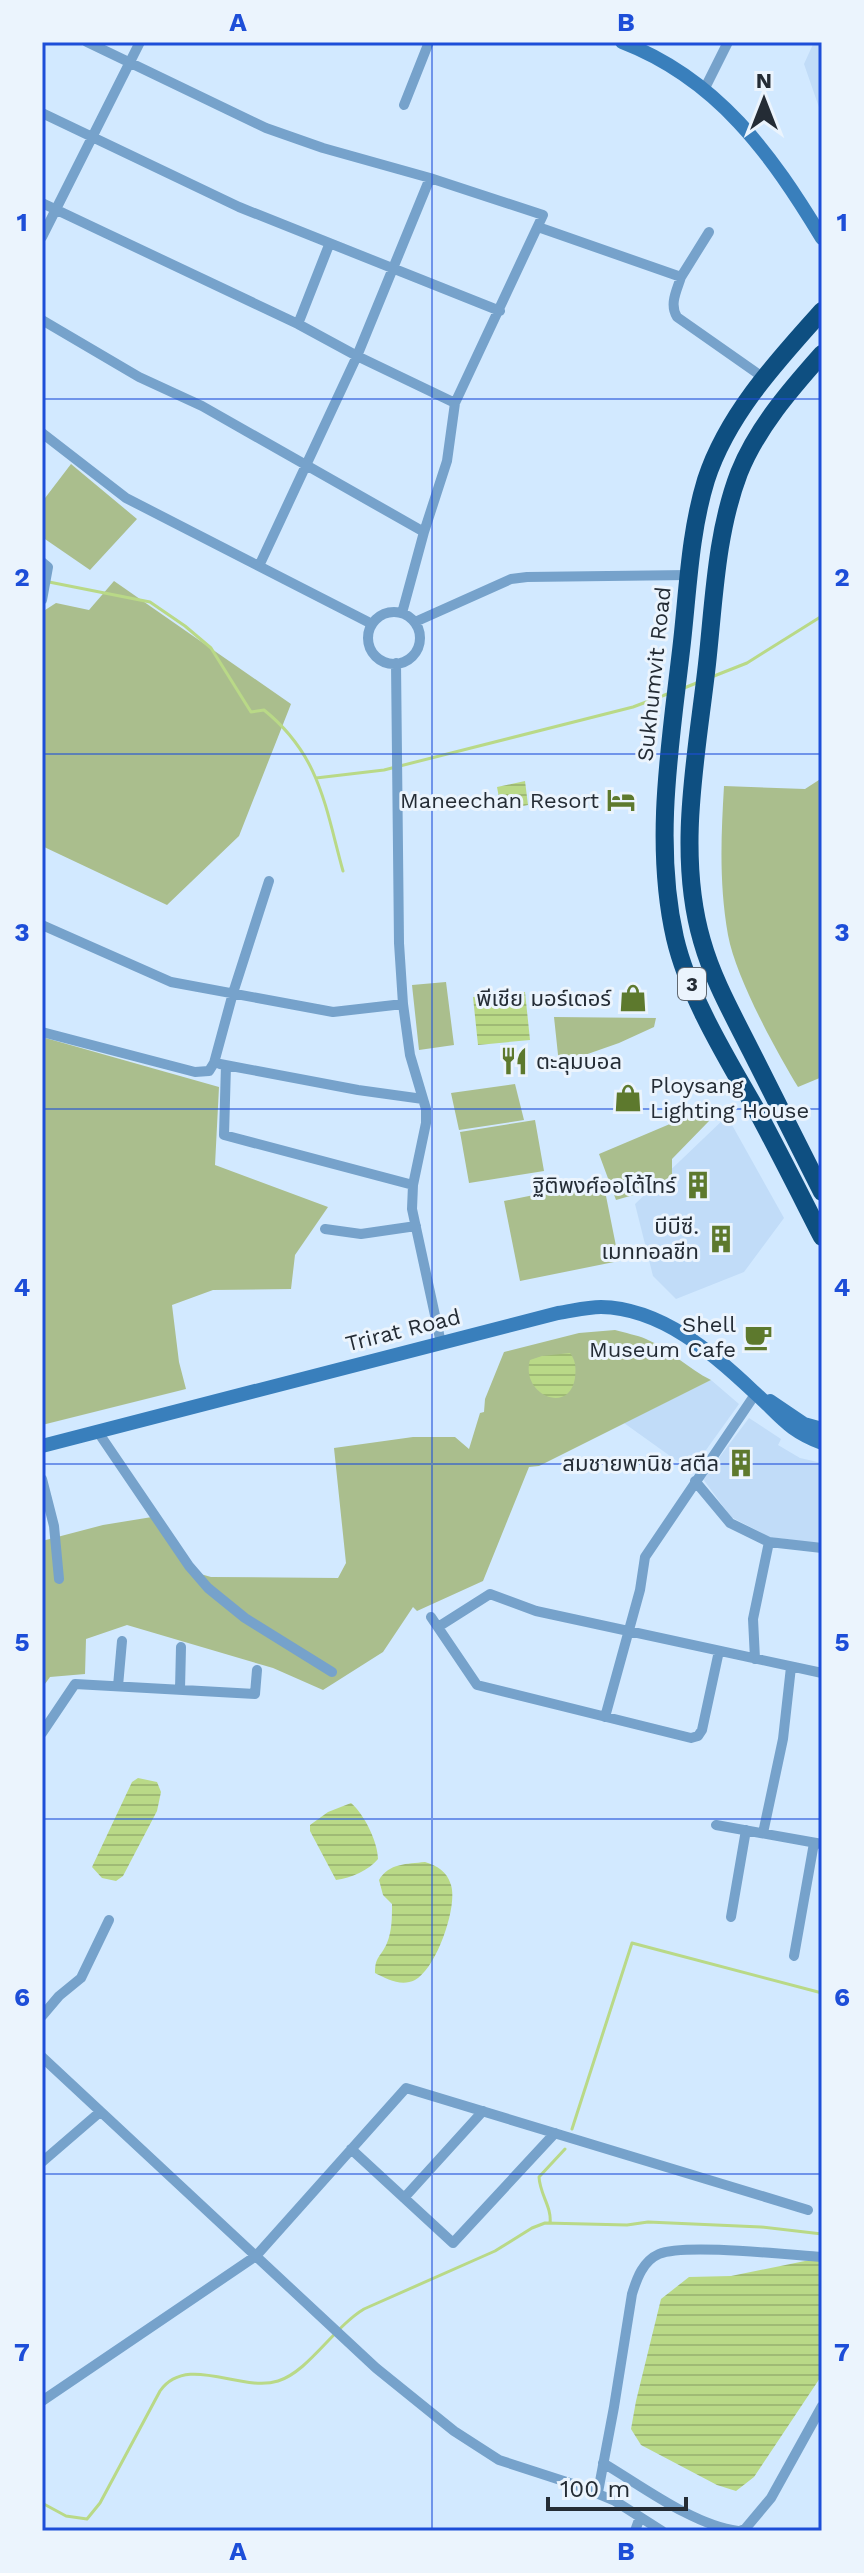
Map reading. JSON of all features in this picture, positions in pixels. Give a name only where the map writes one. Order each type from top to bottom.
[{"type":"highway","name":"Sukhumvit Road","points":[[822,311],[764,378],[732,424],[707,479],[693,537],[664,806],[667,884],[675,938],[697,996],[822,1237]]},
{"type":"highway","name":"3","points":[[822,354],[793,386],[762,429],[740,473],[726,519],[717,569],[689,850],[693,896],[702,939],[716,981],[822,1192]]},
{"type":"highway","points":[[759,1116],[777,1104]]},
{"type":"main road","points":[[622,42],[644,46],[705,88],[773,163],[822,238]]},
{"type":"main road","name":"Trirat Road","points":[[42,1446],[558,1313],[601,1307],[634,1312],[681,1332],[756,1393],[804,1424],[822,1429]]},
{"type":"main road","name":"Trirat Road","points":[[756,1393],[782,1421],[822,1443]]},
{"type":"street","points":[[87,42],[266,128],[543,215],[455,403],[447,461],[402,613]]},
{"type":"street","points":[[42,237],[140,42]]},
{"type":"street","points":[[404,105],[429,42]]},
{"type":"street","points":[[705,88],[728,42]]},
{"type":"street","points":[[42,113],[239,207],[500,311]]},
{"type":"street","points":[[259,566],[357,356],[430,178]]},
{"type":"street","points":[[42,203],[298,324],[455,403]]},
{"type":"street","points":[[538,227],[681,277]]},
{"type":"street","points":[[709,232],[681,277],[673,311],[677,317],[764,378]]},
{"type":"street","points":[[298,324],[329,245]]},
{"type":"street","points":[[42,320],[139,377],[202,406],[424,532]]},
{"type":"street","points":[[42,433],[126,498],[372,624]]},
{"type":"street","points":[[43,599],[45,566]]},
{"type":"street","points":[[415,622],[511,579],[689,575]]},
{"type":"street","points":[[387,613],[402,613],[415,622],[420,631],[417,650],[412,657],[396,663],[386,662],[373,652],[369,632],[372,624],[387,613]]},
{"type":"street","points":[[396,663],[399,943],[410,1055],[423,1099],[426,1123],[413,1185],[412,1209],[441,1343]]},
{"type":"street","points":[[269,881],[233,993],[220,1064],[224,1135],[413,1185]]},
{"type":"street","points":[[42,925],[171,982],[333,1012],[403,1004]]},
{"type":"street","points":[[42,1032],[199,1073],[220,1064],[423,1099]]},
{"type":"street","points":[[325,1229],[361,1234],[416,1226]]},
{"type":"street","points":[[605,1717],[640,1590],[645,1557],[756,1393]]},
{"type":"street","points":[[98,1432],[189,1566],[208,1588],[245,1618],[332,1672]]},
{"type":"street","points":[[42,1479],[54,1526],[59,1579]]},
{"type":"street","points":[[695,1481],[730,1523],[769,1542],[822,1548]]},
{"type":"street","points":[[755,1659],[753,1619],[769,1542]]},
{"type":"street","points":[[438,1627],[490,1594],[536,1611],[822,1673]]},
{"type":"street","points":[[431,1617],[477,1685],[691,1738],[698,1736],[702,1730],[719,1651]]},
{"type":"street","points":[[118,1686],[122,1641]]},
{"type":"street","points":[[180,1689],[181,1647]]},
{"type":"street","points":[[763,1833],[783,1739],[791,1667]]},
{"type":"street","points":[[42,1733],[75,1684],[255,1694],[257,1670]]},
{"type":"street","points":[[716,1825],[818,1844],[794,1956]]},
{"type":"street","points":[[731,1917],[746,1830]]},
{"type":"street","points":[[42,2016],[59,1996],[81,1978],[109,1920]]},
{"type":"street","points":[[42,2057],[376,2368],[476,2448],[499,2460],[598,2492],[662,2531]]},
{"type":"street","points":[[42,2401],[256,2256],[406,2088],[808,2210]]},
{"type":"street","points":[[404,2198],[483,2111]]},
{"type":"street","points":[[42,2162],[100,2112]]},
{"type":"street","points":[[351,2149],[453,2243],[555,2133]]},
{"type":"street","points":[[598,2492],[632,2294],[647,2262],[661,2253],[690,2250],[822,2257]]},
{"type":"street","points":[[603,2463],[681,2509],[723,2529],[739,2531],[745,2529],[771,2498],[822,2406]]},
{"type":"street","points":[[635,2531],[640,2517]]},
{"type":"shaded area","points":[[814,42],[822,42],[822,116],[804,64]]},
{"type":"shaded area","points":[[71,464],[137,519],[90,570],[42,537],[42,502]]},
{"type":"shaded area","points":[[114,581],[291,704],[239,836],[167,905],[42,846],[42,612],[56,603],[89,610]]},
{"type":"shaded area","points":[[822,778],[822,1077],[798,1087],[768,1034],[732,952],[722,879],[724,786],[805,789]]},
{"type":"shaded area","points":[[525,781],[528,805],[518,807],[515,799],[500,803],[497,787]]},
{"type":"shaded area","points":[[446,982],[454,1045],[419,1050],[412,985]]},
{"type":"shaded area","points":[[525,992],[530,1040],[478,1045],[473,997]]},
{"type":"shaded area","points":[[554,1017],[656,1018],[654,1027],[559,1064]]},
{"type":"shaded area","points":[[42,1037],[219,1087],[215,1165],[328,1207],[295,1255],[291,1289],[213,1290],[172,1305],[179,1362],[186,1389],[42,1425]]},
{"type":"shaded area","points":[[515,1084],[524,1120],[459,1130],[451,1093]]},
{"type":"shaded area","points":[[703,1110],[709,1121],[672,1159],[672,1176],[644,1192],[616,1200],[599,1154]]},
{"type":"shaded area","points":[[727,1116],[784,1218],[744,1272],[676,1299],[653,1276],[635,1204]]},
{"type":"shaded area","points":[[535,1120],[544,1171],[469,1183],[460,1132]]},
{"type":"shaded area","points":[[603,1181],[619,1261],[520,1281],[504,1201]]},
{"type":"shaded area","points":[[615,1330],[655,1343],[711,1380],[539,1466],[529,1467],[483,1581],[417,1611],[413,1607],[383,1652],[323,1690],[273,1668],[127,1625],[86,1639],[85,1674],[50,1677],[42,1688],[42,1541],[103,1525],[152,1517],[190,1571],[211,1577],[338,1578],[346,1563],[334,1448],[413,1437],[455,1437],[469,1449],[504,1352],[579,1333]]},
{"type":"shaded area","points":[[570,1353],[575,1368],[571,1390],[555,1398],[538,1391],[529,1372],[530,1360]]},
{"type":"shaded area","points":[[711,1380],[739,1404],[691,1471],[624,1423]]},
{"type":"shaded area","points":[[749,1418],[781,1439],[778,1445],[800,1458],[822,1463],[822,1544],[770,1537],[731,1517],[703,1479]]},
{"type":"shaded area","points":[[138,1778],[157,1782],[161,1792],[157,1811],[123,1876],[116,1881],[102,1878],[92,1867],[132,1782]]},
{"type":"shaded area","points":[[351,1803],[369,1829],[378,1859],[359,1873],[336,1880],[310,1831],[310,1825],[328,1812]]},
{"type":"shaded area","points":[[425,1862],[441,1870],[451,1885],[448,1922],[444,1937],[423,1974],[410,1982],[394,1981],[375,1973],[377,1960],[389,1938],[392,1919],[392,1904],[383,1895],[379,1880],[393,1867]]},
{"type":"shaded area","points":[[805,2261],[822,2261],[822,2375],[754,2477],[736,2491],[717,2485],[641,2445],[631,2429],[661,2299],[689,2277],[731,2276]]},
{"type":"waterway","points":[[49,582],[150,602],[211,648],[251,712],[264,710],[283,727],[309,764],[325,803],[343,871]]},
{"type":"waterway","points":[[714,676],[747,663],[822,616]]},
{"type":"waterway","points":[[684,688],[699,682]]},
{"type":"waterway","points":[[316,778],[384,770],[633,707],[670,693]]},
{"type":"waterway","points":[[572,2129],[632,1943],[822,1993]]},
{"type":"waterway","points":[[550,2223],[539,2177],[565,2149]]},
{"type":"waterway","points":[[42,2503],[66,2516],[87,2519],[100,2503],[160,2391],[171,2380],[199,2374],[248,2382],[278,2381],[300,2368],[364,2309],[495,2251],[545,2223],[627,2225],[648,2222],[761,2227],[822,2234]]},
{"type":"place","name":"Maneechan Resort","points":[[621,800]]},
{"type":"place","name":"พีเชีย มอร์เตอร์","points":[[633,998]]},
{"type":"place","name":"ตะลุมบอล","points":[[514,1061]]},
{"type":"place","name":"Ploysang Lighting House","points":[[628,1098]]},
{"type":"place","name":"ฐิติพงศ์ออโต้ไทร์","points":[[698,1185]]},
{"type":"place","name":"บีบีซี. เมททอลชีท","points":[[721,1239]]},
{"type":"place","name":"Shell Museum Cafe","points":[[758,1337]]},
{"type":"place","name":"สมชายพานิช สตีล","points":[[741,1463]]}]
